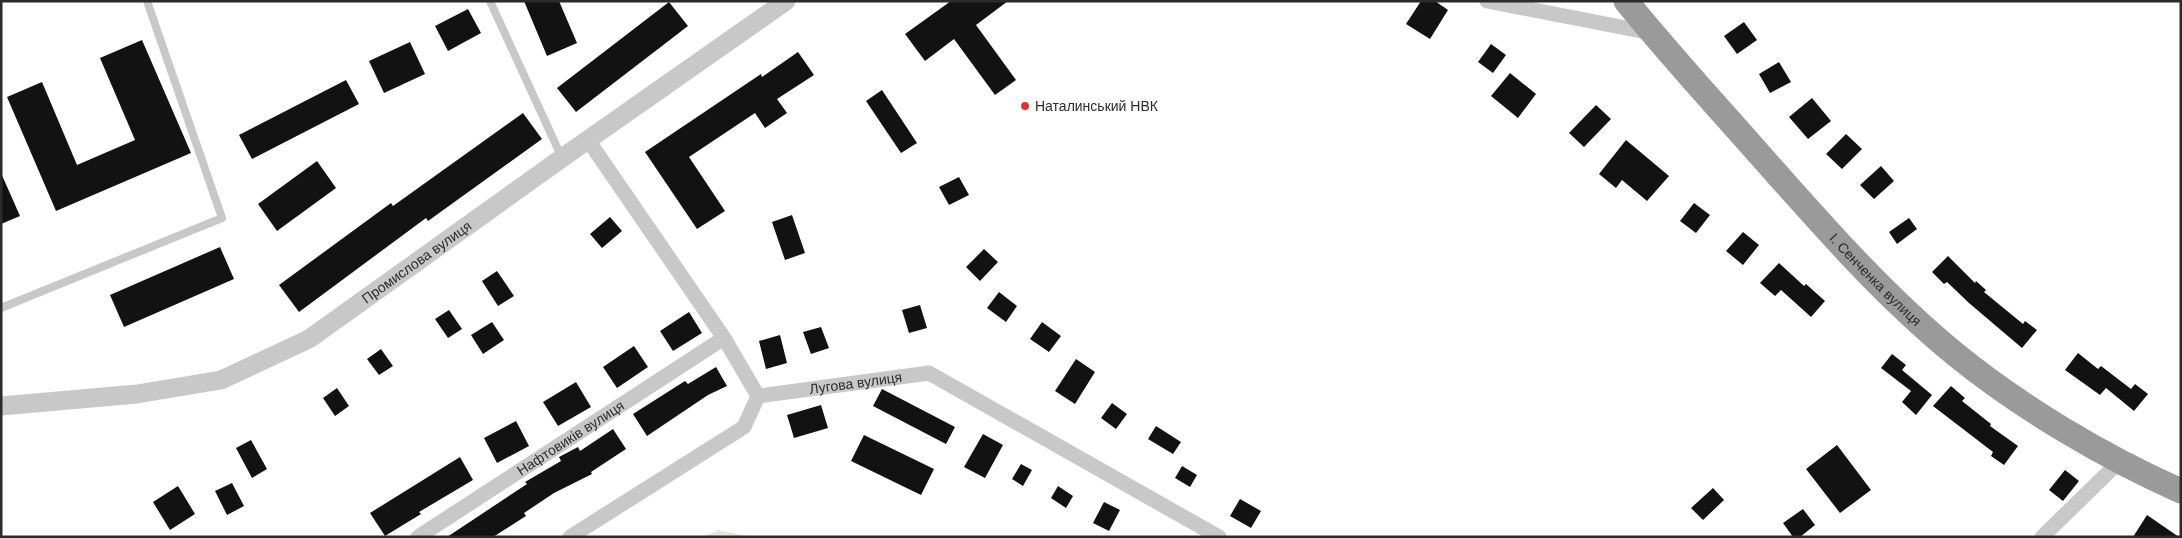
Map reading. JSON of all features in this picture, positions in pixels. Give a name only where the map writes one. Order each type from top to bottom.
[{"type":"highway","name":"І. Сенченка вулиця","points":[[1626,1],[1819,222],[1909,314],[1956,355],[2006,392],[2057,425],[2120,461],[2181,491]]},
{"type":"street","name":"Промислова вулиця","points":[[1,406],[137,394],[221,380],[309,339],[786,1]]},
{"type":"street","points":[[1486,1],[1652,33]]},
{"type":"street","points":[[570,537],[744,427],[758,396],[724,338],[588,140]]},
{"type":"street","name":"Нафтовиків вулиця","points":[[418,537],[724,338]]},
{"type":"street","name":"Лугова вулиця","points":[[758,396],[929,373],[1219,537]]},
{"type":"street","points":[[2042,537],[2120,461]]},
{"type":"lane","points":[[1,308],[222,218],[147,1]]},
{"type":"lane","points":[[490,1],[562,158]]},
{"type":"green space","points":[[719,530],[750,537],[702,537]]},
{"type":"building","points":[[524,1],[559,1],[577,43],[547,56]]},
{"type":"building","points":[[951,1],[1008,1],[976,25],[1016,80],[995,95],[954,39],[925,61],[905,34]]},
{"type":"building","points":[[1421,1],[1435,1],[1448,10],[1430,39],[1406,24]]},
{"type":"building","points":[[669,2],[688,26],[576,112],[557,88]]},
{"type":"building","points":[[468,9],[481,33],[448,51],[435,26]]},
{"type":"building","points":[[1744,22],[1757,40],[1737,54],[1724,36]]},
{"type":"building","points":[[142,40],[191,153],[56,211],[7,97],[42,82],[77,165],[135,140],[100,58]]},
{"type":"building","points":[[410,42],[425,74],[384,93],[369,61]]},
{"type":"building","points":[[1491,44],[1506,55],[1493,73],[1478,62]]},
{"type":"building","points":[[798,52],[814,75],[777,99],[787,113],[765,128],[755,113],[689,157],[725,211],[697,229],[645,152],[761,74],[762,77]]},
{"type":"building","points":[[1779,62],[1791,82],[1770,93],[1759,74]]},
{"type":"building","points":[[1510,73],[1536,94],[1518,118],[1491,96]]},
{"type":"building","points":[[346,80],[359,104],[252,159],[239,135]]},
{"type":"building","points":[[882,90],[917,143],[901,153],[866,101]]},
{"type":"building","points":[[1812,98],[1831,121],[1808,139],[1789,117]]},
{"type":"building","points":[[1596,105],[1611,119],[1584,147],[1569,133]]},
{"type":"building","points":[[523,113],[542,139],[428,221],[426,218],[299,312],[279,285],[391,203],[393,206]]},
{"type":"building","points":[[1846,134],[1862,149],[1842,169],[1826,154]]},
{"type":"building","points":[[1626,140],[1669,176],[1647,201],[1622,180],[1616,188],[1599,174]]},
{"type":"building","points":[[317,161],[336,188],[277,231],[258,204]]},
{"type":"building","points":[[1881,166],[1894,181],[1874,199],[1860,185]]},
{"type":"building","points":[[1,173],[20,216],[1,224]]},
{"type":"building","points":[[959,177],[969,195],[949,205],[939,187]]},
{"type":"building","points":[[1694,203],[1710,215],[1696,233],[1680,221]]},
{"type":"building","points":[[792,215],[805,253],[785,260],[772,222]]},
{"type":"building","points":[[610,217],[622,231],[602,248],[590,234]]},
{"type":"building","points":[[1909,218],[1917,229],[1897,244],[1889,232]]},
{"type":"building","points":[[1743,232],[1759,245],[1743,265],[1726,251]]},
{"type":"building","points":[[220,247],[234,279],[124,327],[110,295]]},
{"type":"building","points":[[984,249],[998,262],[980,281],[966,267]]},
{"type":"building","points":[[1948,256],[1975,283],[1976,281],[1986,290],[1984,292],[2023,324],[2025,321],[2037,330],[2022,348],[1947,282],[1944,284],[1932,272]]},
{"type":"building","points":[[1779,263],[1804,286],[1806,284],[1825,301],[1811,317],[1781,290],[1775,296],[1760,283]]},
{"type":"building","points":[[497,271],[514,296],[498,306],[482,281]]},
{"type":"building","points":[[999,292],[1017,306],[1006,322],[987,308]]},
{"type":"building","points":[[920,305],[927,328],[909,333],[902,310]]},
{"type":"building","points":[[449,310],[462,329],[448,338],[435,319]]},
{"type":"building","points":[[689,312],[702,333],[673,351],[660,331]]},
{"type":"building","points":[[492,322],[504,340],[483,354],[471,335]]},
{"type":"building","points":[[1042,322],[1061,336],[1049,352],[1030,339]]},
{"type":"building","points":[[821,327],[829,348],[811,354],[803,332]]},
{"type":"building","points":[[780,335],[787,363],[766,369],[759,341]]},
{"type":"building","points":[[634,346],[648,367],[617,388],[603,367]]},
{"type":"building","points":[[381,349],[393,366],[379,375],[367,359]]},
{"type":"building","points":[[2078,353],[2098,369],[2101,366],[2131,389],[2135,384],[2148,394],[2134,411],[2106,388],[2100,395],[2065,370]]},
{"type":"building","points":[[1892,354],[1906,365],[1902,370],[1932,395],[1916,415],[1902,402],[1911,391],[1881,368]]},
{"type":"building","points":[[1076,359],[1095,372],[1075,404],[1055,391]]},
{"type":"building","points":[[716,367],[727,386],[708,395],[647,436],[633,414],[685,381],[688,384]]},
{"type":"building","points":[[576,382],[591,407],[558,426],[543,402]]},
{"type":"building","points":[[1951,386],[1965,398],[1962,401],[1991,424],[1990,426],[2018,446],[2004,465],[1991,456],[1993,452],[1933,406]]},
{"type":"building","points":[[337,388],[349,406],[335,416],[323,398]]},
{"type":"building","points":[[882,389],[955,427],[946,444],[873,406]]},
{"type":"building","points":[[1112,403],[1127,414],[1116,429],[1101,418]]},
{"type":"building","points":[[821,405],[828,428],[794,438],[787,415]]},
{"type":"building","points":[[516,421],[529,446],[497,463],[484,438]]},
{"type":"building","points":[[1156,426],[1181,442],[1173,454],[1148,439]]},
{"type":"building","points":[[613,429],[626,449],[591,472],[592,474],[554,493],[524,513],[526,516],[493,537],[447,537],[527,484],[525,482],[561,461],[559,457],[578,447],[580,451]]},
{"type":"building","points":[[983,434],[1003,445],[985,478],[964,467]]},
{"type":"building","points":[[864,435],[934,469],[921,495],[851,461]]},
{"type":"building","points":[[251,440],[267,469],[252,478],[236,448]]},
{"type":"building","points":[[1837,445],[1871,490],[1840,513],[1806,469]]},
{"type":"building","points":[[460,457],[473,480],[419,512],[421,514],[385,536],[370,513]]},
{"type":"building","points":[[1021,464],[1032,470],[1023,486],[1012,479]]},
{"type":"building","points":[[1182,466],[1197,475],[1190,487],[1175,478]]},
{"type":"building","points":[[2065,470],[2079,481],[2063,501],[2049,490]]},
{"type":"building","points":[[232,483],[244,506],[227,515],[215,491]]},
{"type":"building","points":[[178,486],[195,514],[170,530],[153,502]]},
{"type":"building","points":[[1058,486],[1073,496],[1066,508],[1051,498]]},
{"type":"building","points":[[1713,488],[1724,500],[1703,520],[1691,508]]},
{"type":"building","points":[[1240,499],[1261,511],[1251,528],[1230,516]]},
{"type":"building","points":[[1104,502],[1120,510],[1109,531],[1093,523]]},
{"type":"building","points":[[1803,509],[1815,525],[1800,537],[1793,537],[1783,523]]},
{"type":"building","points":[[2147,515],[2179,537],[2133,537]]},
{"type":"place","name":"Наталинський НВК","points":[[1025,106]]}]
